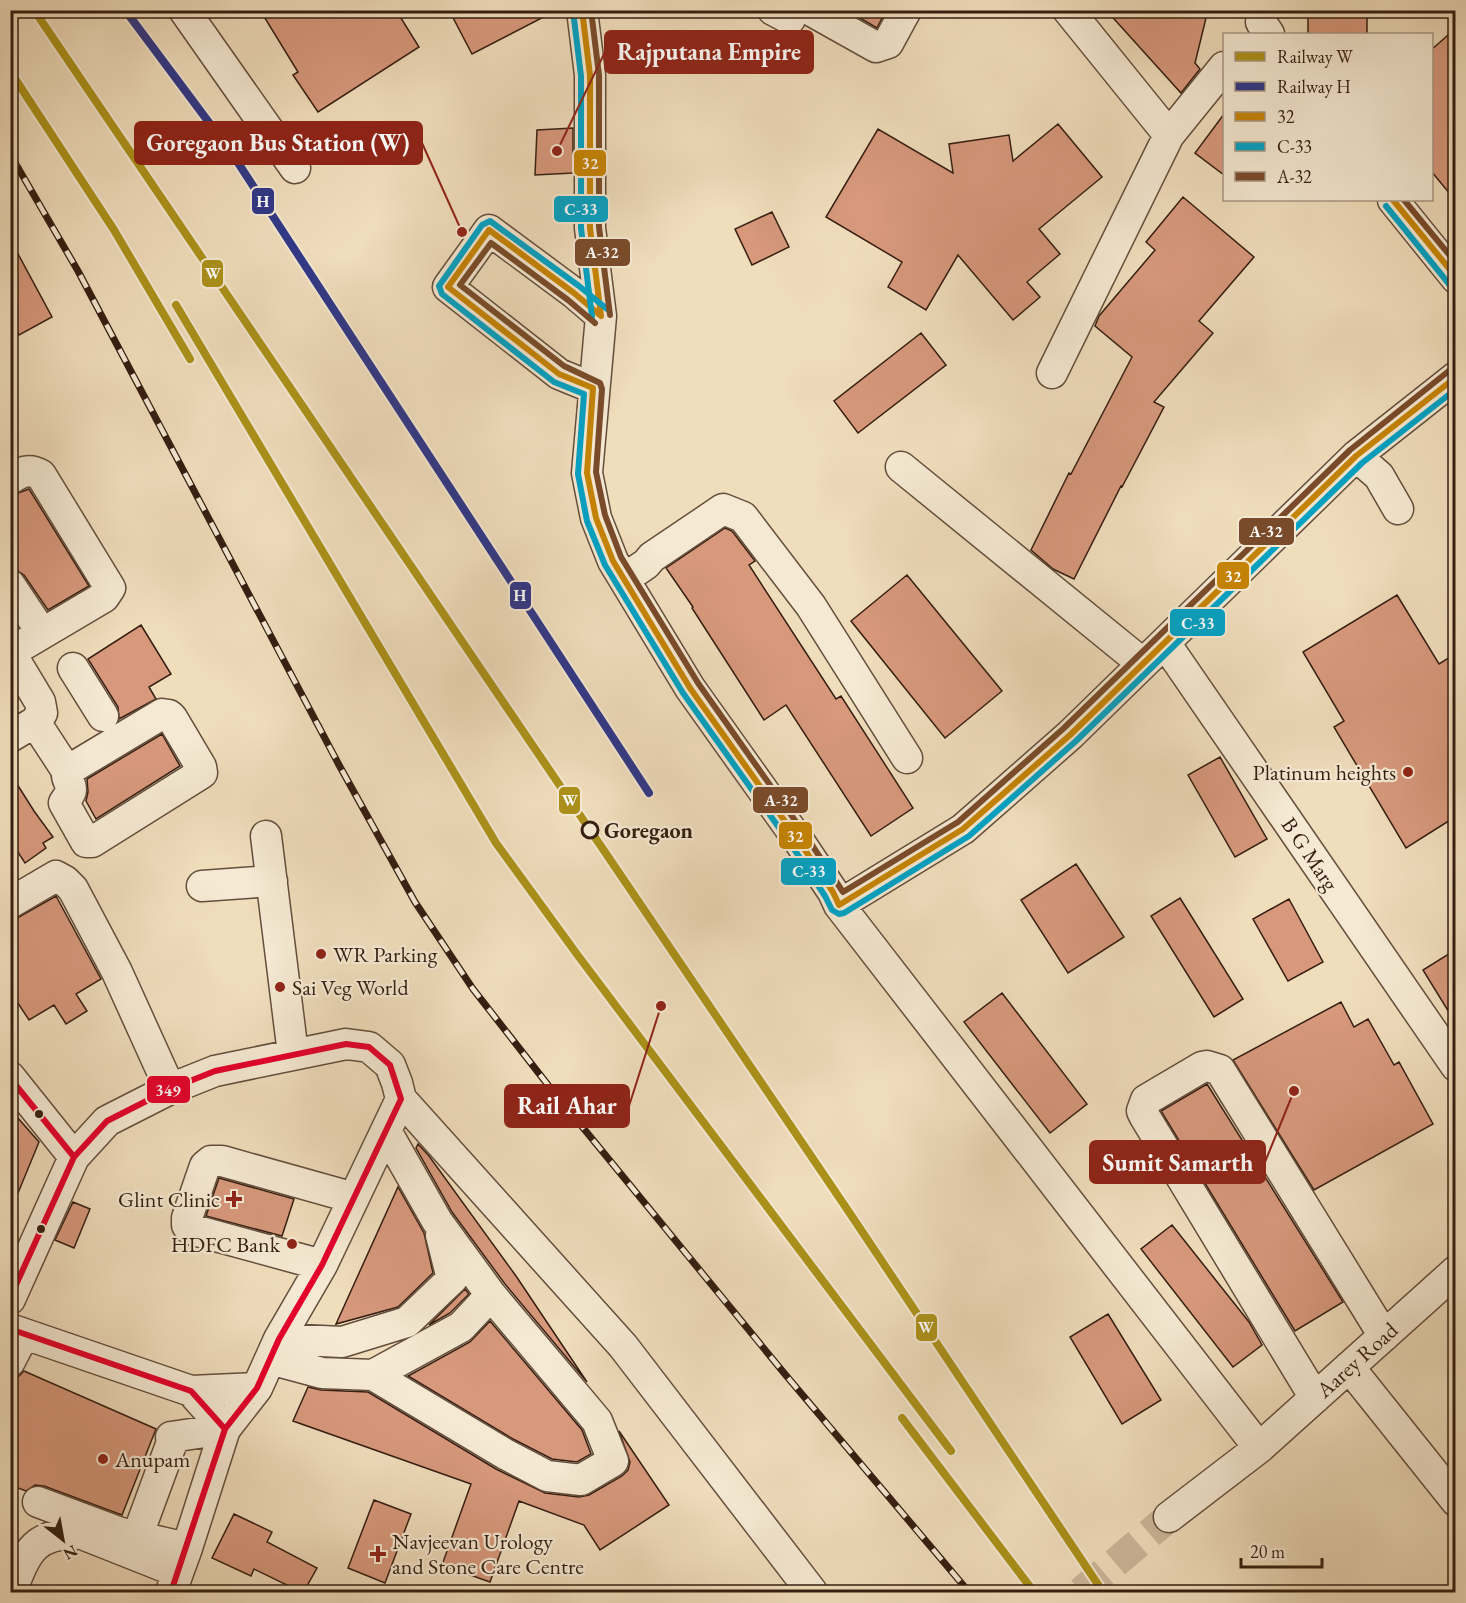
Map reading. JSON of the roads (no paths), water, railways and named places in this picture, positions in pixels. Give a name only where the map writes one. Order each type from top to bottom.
[{"type":"street","points":[[183,10],[295,168]]},
{"type":"street","points":[[582,10],[590,75],[590,228],[601,316],[587,472],[596,519],[613,561],[690,688],[800,842],[833,892],[838,905],[1259,1448]]},
{"type":"street","points":[[791,13],[876,47],[888,42],[906,10]]},
{"type":"street","points":[[1068,10],[1169,135]]},
{"type":"street","points":[[1052,373],[1169,135],[1223,68]]},
{"type":"street","points":[[1394,201],[1455,278]]},
{"type":"street","points":[[593,388],[559,374],[448,286],[489,230],[601,316]]},
{"type":"street","points":[[838,905],[963,829],[1070,735],[1356,456],[1455,377]]},
{"type":"street","points":[[1356,456],[1379,476],[1398,509]]},
{"type":"street","points":[[901,467],[1142,663]]},
{"type":"street","points":[[10,479],[22,472],[35,472],[41,475],[110,588],[104,597],[11,652],[67,771],[66,777],[71,792],[64,803],[84,841],[89,843],[199,776],[202,771],[172,718],[162,714],[67,771]]},
{"type":"street","points":[[624,579],[723,509],[743,517],[811,606],[907,758]]},
{"type":"street","points":[[10,585],[42,633]]},
{"type":"street","name":"B G Marg","points":[[1165,643],[1455,1066]]},
{"type":"street","points":[[10,737],[76,673],[103,716]]},
{"type":"street","points":[[266,836],[293,1054]]},
{"type":"street","points":[[10,903],[56,876],[73,889],[117,972],[170,1089]]},
{"type":"street","points":[[202,886],[272,881]]},
{"type":"street","points":[[10,1299],[74,1157],[107,1121],[170,1089],[215,1071],[346,1044],[369,1047],[390,1065],[401,1099],[623,1346],[812,1593]]},
{"type":"street","points":[[1315,1398],[1145,1117],[1142,1111],[1146,1100],[1202,1067],[1214,1067],[1220,1070],[1384,1336]]},
{"type":"street","points":[[10,1077],[74,1157]]},
{"type":"street","points":[[179,1571],[225,1429],[257,1388],[274,1349],[322,1265],[401,1099]]},
{"type":"street","points":[[274,1349],[322,1373],[373,1375],[505,1454],[547,1476],[581,1480],[613,1461],[597,1421],[491,1295],[437,1221],[386,1131]]},
{"type":"street","points":[[322,1265],[190,1229],[187,1225],[187,1218],[205,1166],[211,1161],[222,1161],[354,1198]]},
{"type":"street","points":[[274,1349],[342,1342],[407,1322],[452,1279],[437,1221]]},
{"type":"street","name":"Aarey Road","points":[[1169,1517],[1259,1448],[1455,1272]]},
{"type":"street","points":[[373,1375],[460,1327],[491,1295]]},
{"type":"street","points":[[10,1361],[17,1332],[191,1391],[257,1388]]},
{"type":"street","points":[[1350,1367],[1455,1501]]},
{"type":"street","points":[[191,1391],[225,1429]]},
{"type":"street","points":[[137,1537],[172,1442],[171,1437],[225,1429]]},
{"type":"street","points":[[38,1502],[137,1537],[179,1571]]},
{"type":"street","points":[[11,1593],[24,1558],[29,1551],[43,1541],[64,1533],[82,1534],[179,1571]]},
{"type":"tunnel","points":[[1081,1592],[1169,1517]]},
{"type":"railway","points":[[10,154],[78,271],[339,765],[415,902],[473,989],[548,1085],[784,1373],[969,1592]]},
{"type":"rail line","name":"W","points":[[34,10],[849,1212],[1103,1592]]},
{"type":"rail line","name":"H","points":[[125,10],[231,152],[649,793]]},
{"type":"rail line","name":"W","points":[[10,71],[114,230],[190,359]]},
{"type":"rail line","name":"W","points":[[176,305],[496,843],[579,957],[951,1451]]},
{"type":"rail line","name":"W","points":[[902,1418],[1034,1592]]},
{"type":"place","name":"Rajputana Empire","points":[[557,151]]},
{"type":"place","name":"Goregaon Bus Station (W)","points":[[462,232]]},
{"type":"place","name":"Platinum heights","points":[[1408,772]]},
{"type":"place","name":"Goregaon","points":[[590,830]]},
{"type":"place","name":"WR Parking","points":[[321,954]]},
{"type":"place","name":"Sai Veg World","points":[[280,987]]},
{"type":"place","name":"Rail Ahar","points":[[661,1006]]},
{"type":"place","name":"Sumit Samarth","points":[[1294,1091]]},
{"type":"place","name":"Glint Clinic","points":[[234,1199]]},
{"type":"place","name":"HDFC Bank","points":[[292,1244]]},
{"type":"place","name":"Anupam","points":[[103,1459]]},
{"type":"place","name":"Navjeevan Urology and Stone Care Centre","points":[[378,1554]]}]
